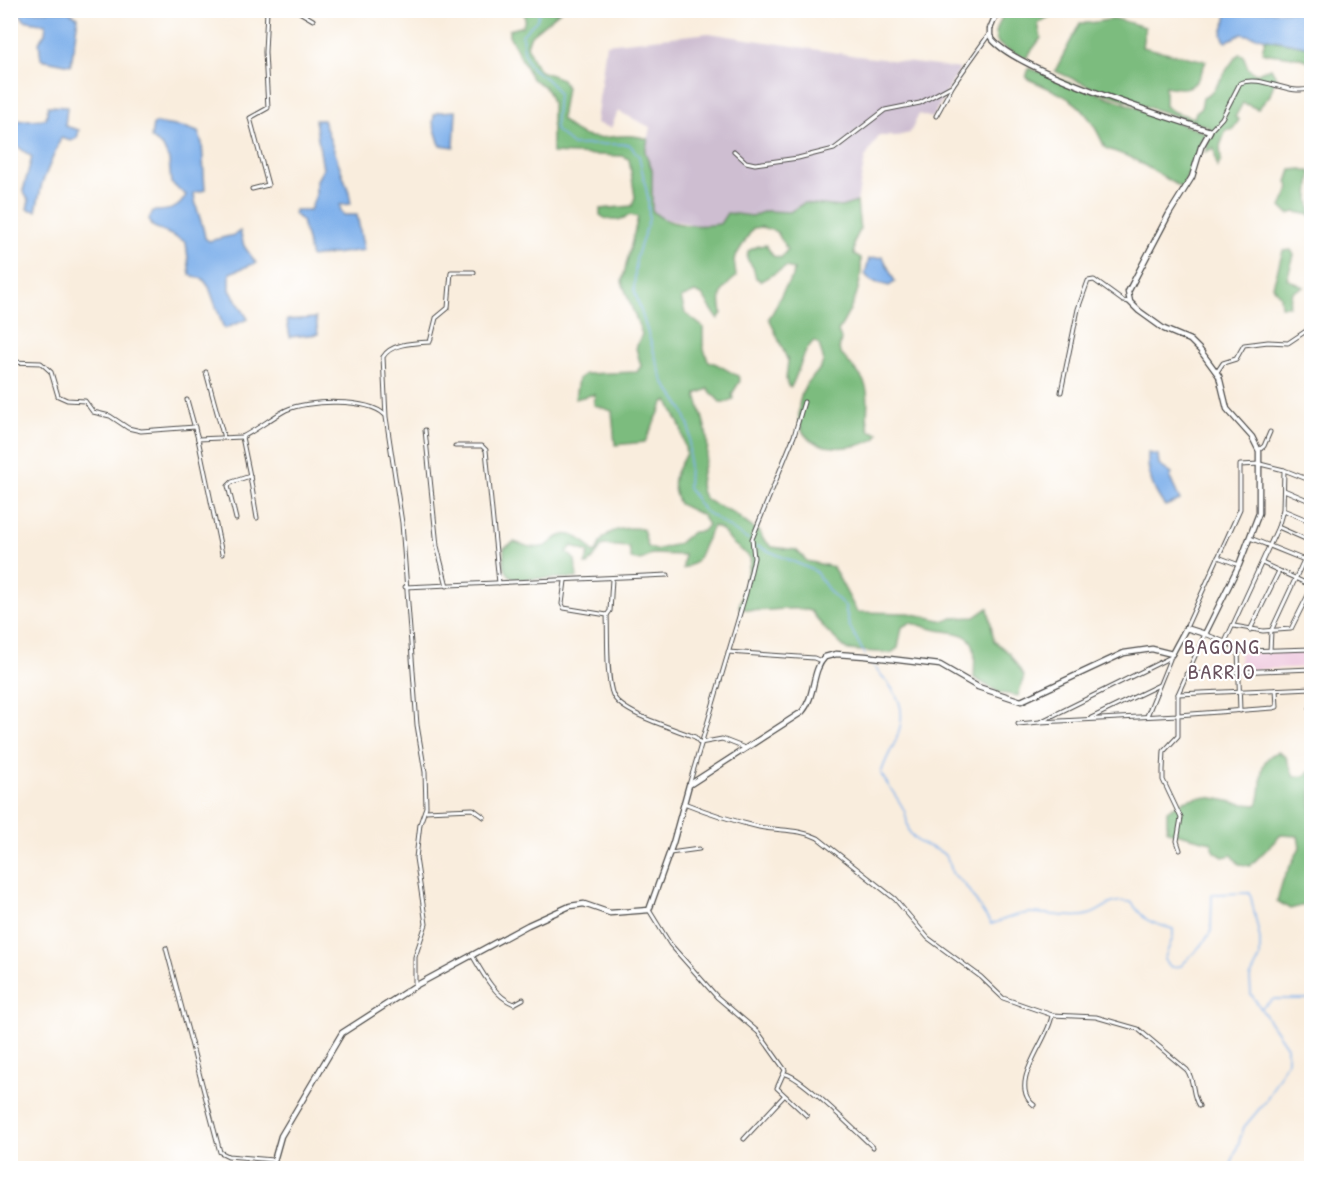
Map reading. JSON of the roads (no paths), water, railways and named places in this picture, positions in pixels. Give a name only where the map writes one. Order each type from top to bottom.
[{"type":"street","points":[[252,189],[268,185],[250,118],[268,108],[265,52],[267,10]]},
{"type":"street","points":[[296,10],[313,20]]},
{"type":"street","points":[[936,116],[953,85],[990,33],[998,10]]},
{"type":"street","points":[[990,33],[1002,50],[1028,64],[1101,94],[1210,132]]},
{"type":"street","points":[[1130,302],[1130,287],[1192,177],[1201,147],[1222,118],[1240,83],[1251,80],[1302,90],[1311,88]]},
{"type":"street","points":[[734,151],[746,162],[755,164],[798,158],[834,149],[885,110],[920,103],[953,85]]},
{"type":"street","points":[[415,986],[415,957],[426,924],[416,858],[420,825],[425,811],[425,766],[417,725],[399,496],[386,417],[384,354],[391,349],[418,342],[430,342],[436,318],[448,308],[451,272],[474,272]]},
{"type":"street","points":[[1061,392],[1078,309],[1088,281],[1094,280],[1123,301],[1130,302],[1164,329],[1190,340],[1217,372],[1225,405],[1255,440],[1259,450],[1260,509],[1239,566],[1178,694],[1178,736],[1164,751],[1163,780],[1181,818],[1177,840],[1180,850]]},
{"type":"street","points":[[1217,372],[1223,363],[1236,359],[1244,345],[1268,342],[1288,343],[1311,327]]},
{"type":"street","points":[[10,362],[41,363],[51,372],[58,396],[67,400],[85,400],[93,412],[110,416],[128,428],[143,431],[195,427]]},
{"type":"street","points":[[206,372],[224,438]]},
{"type":"street","points":[[187,400],[198,439],[222,554]]},
{"type":"street","points":[[649,910],[670,853],[728,652],[754,558],[752,539],[794,436],[804,402]]},
{"type":"street","points":[[198,439],[242,437],[287,410],[304,404],[358,404],[378,409],[386,417]]},
{"type":"street","points":[[425,430],[437,546],[447,585]]},
{"type":"street","points":[[1259,450],[1264,446],[1270,432]]},
{"type":"street","points":[[242,437],[257,518]]},
{"type":"street","points":[[455,446],[482,446],[486,450],[499,584]]},
{"type":"street","points":[[1146,716],[1171,656],[1240,509],[1240,466],[1260,464],[1284,470],[1311,481]]},
{"type":"street","points":[[1225,642],[1278,527],[1283,510],[1284,470]]},
{"type":"street","points":[[236,519],[228,486],[232,482],[250,476]]},
{"type":"street","points":[[1284,490],[1311,502]]},
{"type":"street","points":[[1283,510],[1311,522]]},
{"type":"street","points":[[1278,527],[1311,542]]},
{"type":"street","points":[[1250,538],[1270,544],[1311,563]]},
{"type":"street","points":[[1218,557],[1239,566]]},
{"type":"street","points":[[1270,651],[1271,631],[1304,560]]},
{"type":"street","points":[[1234,626],[1271,631],[1292,628],[1311,586],[1262,563]]},
{"type":"street","points":[[1251,630],[1279,571]]},
{"type":"street","points":[[405,587],[668,575]]},
{"type":"street","points":[[612,579],[610,611],[607,615],[610,688],[614,697],[621,705],[649,719],[696,737],[700,743]]},
{"type":"street","points":[[565,581],[562,604],[564,608],[607,615]]},
{"type":"street","points":[[1186,628],[1225,642],[1238,650],[1310,649],[1311,639]]},
{"type":"street","points":[[728,652],[813,658],[821,661],[836,654],[940,665],[978,687],[1022,701],[1124,652],[1152,649],[1171,656]]},
{"type":"street","points":[[1238,650],[1240,711]]},
{"type":"street","points":[[1040,722],[1171,656]]},
{"type":"street","points":[[689,785],[807,707],[821,661]]},
{"type":"street","points":[[1186,674],[1311,669]]},
{"type":"street","points":[[1088,720],[1159,685]]},
{"type":"street","points":[[1178,694],[1311,688]]},
{"type":"street","points":[[1018,724],[1277,707],[1276,689]]},
{"type":"street","points":[[1310,708],[1311,702]]},
{"type":"street","points":[[700,743],[722,739],[745,749]]},
{"type":"street","points":[[684,803],[719,817],[762,828],[804,833],[818,838],[895,899],[928,938],[981,977],[1003,998],[1052,1015],[1096,1017],[1142,1031],[1187,1070],[1192,1077],[1192,1093],[1199,1106]]},
{"type":"street","points":[[425,811],[473,809],[484,817]]},
{"type":"street","points":[[670,853],[699,849]]},
{"type":"street","points":[[272,1168],[281,1136],[337,1038],[358,1021],[472,954],[576,904],[586,904],[610,914],[649,910]]},
{"type":"street","points":[[649,910],[670,944],[717,997],[758,1032],[786,1074],[794,1077],[812,1091],[873,1147]]},
{"type":"street","points":[[166,948],[220,1152],[228,1156],[273,1160]]},
{"type":"street","points":[[472,954],[485,978],[505,999],[514,1004],[523,999]]},
{"type":"street","points":[[1034,1105],[1028,1098],[1024,1082],[1052,1015]]},
{"type":"street","points":[[786,1074],[777,1086],[784,1096],[807,1116]]},
{"type":"street","points":[[744,1139],[784,1096]]},
{"type":"water","points":[[19,11],[67,11],[78,17],[71,65],[41,59],[39,42],[45,33],[46,24],[24,20]]},
{"type":"water","points":[[1228,11],[1311,11],[1311,47],[1242,34],[1225,42],[1222,34]]},
{"type":"water","points":[[48,106],[67,107],[65,126],[79,130],[77,138],[71,141],[61,138],[42,183],[36,211],[27,209],[29,201],[23,191],[32,157],[15,143],[11,134],[11,121],[46,119]]},
{"type":"water","points":[[456,111],[454,147],[440,145],[433,123],[434,115],[439,112]]},
{"type":"water","points":[[315,120],[323,120],[349,192],[351,204],[340,205],[341,212],[344,215],[357,215],[364,250],[311,257],[302,221],[294,214],[295,210],[310,210],[316,195],[316,182],[323,169]]},
{"type":"water","points":[[156,123],[198,132],[202,143],[205,190],[194,193],[205,238],[209,241],[234,235],[240,231],[244,246],[256,263],[230,273],[230,290],[248,319],[224,329],[209,287],[203,279],[190,275],[186,242],[152,226],[149,219],[153,211],[176,207],[186,195],[171,183],[169,160],[163,147],[151,138],[153,125]]},
{"type":"water","points":[[883,257],[895,282],[889,286],[871,281],[865,274],[869,259]]},
{"type":"water","points":[[316,318],[318,334],[290,337],[287,320]]},
{"type":"water","points":[[1148,453],[1158,455],[1159,465],[1172,474],[1170,478],[1180,500],[1165,506],[1152,481]]},
{"type":"waterway","points":[[540,10],[537,20],[522,35],[524,50],[531,67],[546,78],[558,93],[555,130],[573,145],[629,144],[639,156],[648,198],[649,219],[636,259],[634,289],[663,381],[683,410],[690,429],[688,488],[703,510],[748,540]]},
{"type":"waterway","points":[[757,546],[815,571],[830,592],[845,606],[849,625],[865,655]]},
{"type":"waterway","points":[[868,659],[891,687],[900,704],[900,726],[881,774],[904,810],[910,833],[921,843],[940,851],[945,856],[952,873],[965,885],[991,924],[1026,913],[1090,915],[1115,902],[1131,902],[1149,921],[1173,929],[1173,937],[1164,960],[1171,967],[1181,966],[1205,941],[1211,931],[1212,894],[1250,893],[1260,939],[1260,958],[1250,978],[1251,994],[1287,1047],[1287,1061],[1266,1101],[1244,1127],[1230,1168]]},
{"type":"waterway","points":[[1261,1008],[1274,999],[1312,999]]},
{"type":"district","name":"BAGONG BARRIO","points":[[1222,658]]}]
